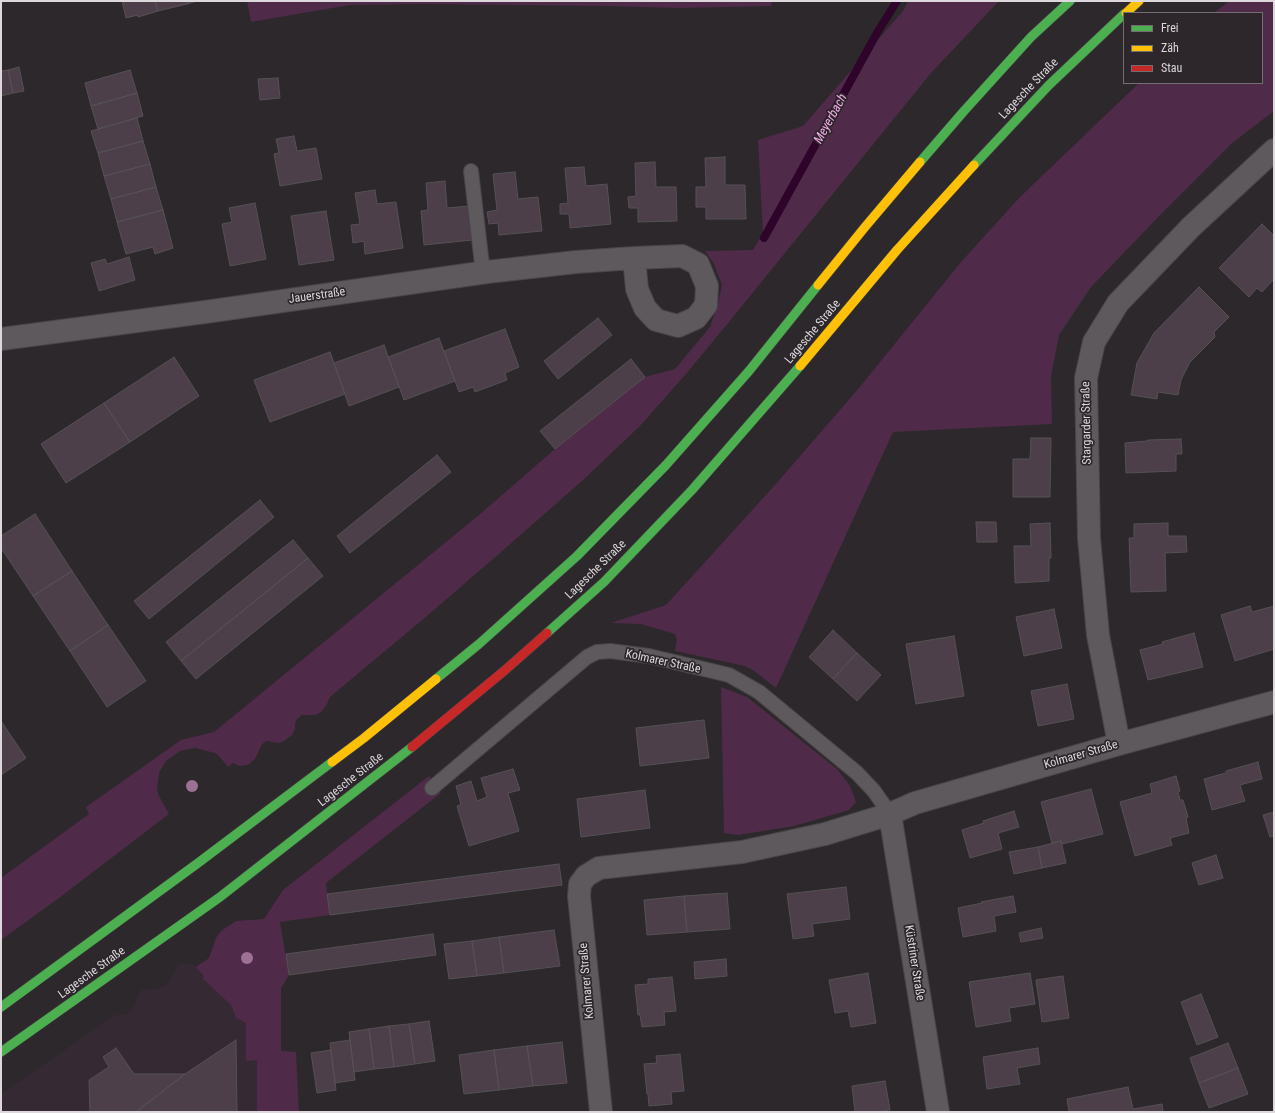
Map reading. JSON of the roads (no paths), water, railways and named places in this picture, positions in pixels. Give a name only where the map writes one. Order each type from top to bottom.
[{"type":"main road","name":"Lagesche Straße","points":[[1,1007],[364,738],[479,644],[577,556],[666,465],[749,371],[865,228],[964,111],[1031,36],[1070,1]]},
{"type":"main road","name":"Lagesche Straße","points":[[1127,12],[1140,1]]},
{"type":"main road","name":"Lagesche Straße","points":[[1,1052],[220,897],[380,773],[504,671],[604,582],[692,490],[781,388],[897,250],[994,143],[1049,84],[1123,16]]},
{"type":"street","name":"Stargarder Straße","points":[[1119,744],[1098,635],[1089,538],[1086,378],[1094,342],[1118,304],[1191,226],[1274,150]]},
{"type":"street","name":"Jauerstraße","points":[[1,339],[483,273],[576,262],[634,258]]},
{"type":"street","name":"Kolmarer Straße","points":[[601,1112],[579,896],[580,884],[586,876],[599,868],[742,852],[786,844],[825,834],[890,814],[915,802],[1274,702]]},
{"type":"street","name":"Küstriner Straße","points":[[890,814],[938,1112]]},
{"type":"lane","points":[[471,171],[483,273]]},
{"type":"lane","name":"Kolmarer Straße","points":[[432,788],[587,656],[597,652],[610,651],[649,656],[729,675],[759,692],[857,773],[874,791],[890,814]]},
{"type":"waterway","name":"Meyerbach","points":[[764,238],[877,33],[897,1]]}]
